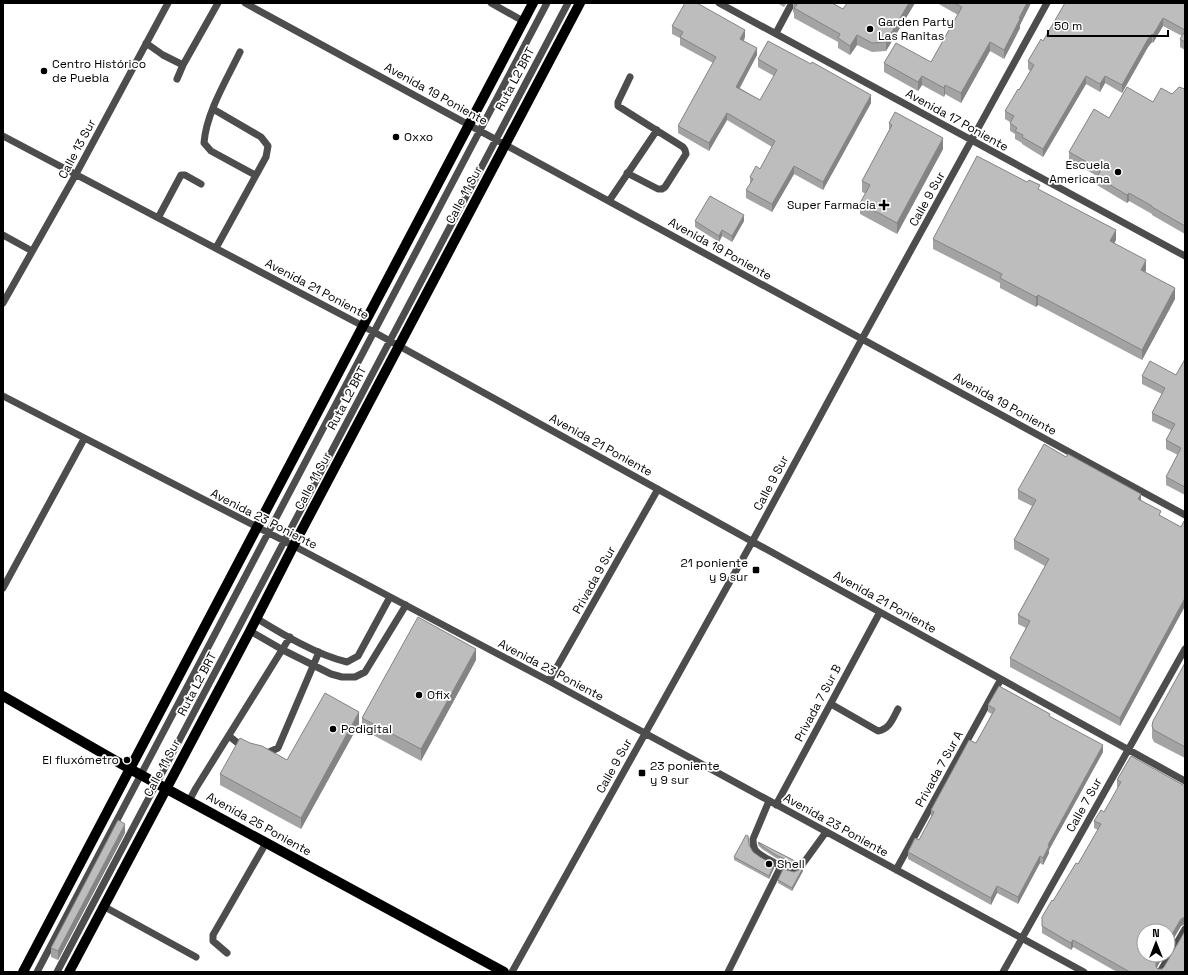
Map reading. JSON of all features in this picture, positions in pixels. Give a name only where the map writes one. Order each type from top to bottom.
[{"type":"main road","points":[[23,972],[533,3]]},
{"type":"main road","name":"Calle 11 Sur","points":[[69,972],[103,906],[161,786],[250,631],[580,3]]},
{"type":"main road","name":"Avenida 25 Poniente","points":[[3,696],[130,769],[504,972]]},
{"type":"street","name":"Calle 13 Sur","points":[[3,303],[76,174],[168,3]]},
{"type":"street","points":[[177,79],[183,65],[218,3]]},
{"type":"street","name":"Avenida 19 Poniente","points":[[245,3],[1185,515]]},
{"type":"street","points":[[491,3],[523,21]]},
{"type":"street","name":"Ruta L2 BRT","points":[[38,972],[547,3]]},
{"type":"street","name":"Ruta L2 BRT","points":[[57,972],[161,786],[285,541],[568,3]]},
{"type":"street","name":"Avenida 17 Poniente","points":[[719,3],[1185,256]]},
{"type":"street","points":[[776,33],[792,3]]},
{"type":"street","name":"Calle 9 Sur","points":[[512,972],[752,542],[1047,3]]},
{"type":"street","points":[[146,43],[163,55],[183,65]]},
{"type":"street","points":[[240,52],[213,109],[204,134],[204,143],[211,151],[255,175]]},
{"type":"street","points":[[626,173],[658,189],[662,189],[665,187],[686,154],[683,147],[618,106],[618,102],[630,77]]},
{"type":"street","points":[[213,109],[261,137],[268,146],[266,157],[216,248]]},
{"type":"street","points":[[608,201],[657,130]]},
{"type":"street","name":"Avenida 21 Poniente","points":[[3,136],[374,332],[1185,781]]},
{"type":"street","points":[[158,218],[181,175],[185,175],[201,184]]},
{"type":"street","points":[[3,235],[32,251]]},
{"type":"street","name":"Avenida 23 Poniente","points":[[3,396],[84,439],[285,541],[549,681],[1084,972]]},
{"type":"street","points":[[3,588],[84,439]]},
{"type":"street","name":"Privada 9 Sur","points":[[549,681],[658,489]]},
{"type":"street","points":[[256,618],[319,652],[334,659],[347,662],[358,656],[390,597]]},
{"type":"street","points":[[250,631],[283,650],[331,674],[342,677],[355,677],[365,672],[406,605]]},
{"type":"street","name":"Privada 7 Sur B","points":[[776,805],[880,612]]},
{"type":"street","points":[[190,801],[196,788],[290,637]]},
{"type":"street","name":"Calle 7 Sur","points":[[1003,972],[1185,650]]},
{"type":"street","points":[[229,736],[240,744],[254,751],[267,753],[278,748],[319,652]]},
{"type":"street","name":"Privada 7 Sur A","points":[[896,870],[1001,679]]},
{"type":"street","points":[[831,704],[878,731],[884,730],[888,727],[898,709]]},
{"type":"street","points":[[769,801],[753,839],[753,845],[759,854],[792,870],[797,869],[802,865],[826,832]]},
{"type":"street","points":[[227,953],[213,941],[213,935],[266,843]]},
{"type":"street","points":[[728,972],[782,866]]},
{"type":"street","points":[[103,906],[196,957]]},
{"type":"street","points":[[1160,972],[1185,928]]},
{"type":"building","points":[[685,3],[697,3],[745,30],[740,39],[757,48],[736,87],[760,100],[777,70],[758,59],[768,41],[811,64],[812,62],[871,95],[823,182],[794,166],[772,204],[746,190],[753,179],[750,177],[756,166],[760,169],[775,141],[727,113],[709,143],[678,126],[716,57],[680,37],[683,32],[672,26]]},
{"type":"building","name":"Garden Party Las Ranitas","points":[[794,3],[832,3],[843,9],[847,3],[909,3],[886,42],[872,43],[857,35],[850,46],[838,38],[840,34],[794,8],[797,5]]},
{"type":"building","points":[[954,3],[1027,3],[1004,50],[990,42],[961,93],[945,85],[944,88],[922,76],[918,82],[884,63],[896,43],[931,62],[962,7]]},
{"type":"building","points":[[1065,3],[1185,3],[1185,30],[1163,18],[1153,35],[1152,34],[1148,39],[1122,85],[1105,76],[1100,84],[1086,76],[1043,149],[1022,137],[1023,135],[1015,131],[1017,128],[1010,123],[1014,116],[1005,111],[1034,65],[1028,61],[1041,39],[1043,41]]},
{"type":"building","points":[[1185,31],[1185,42],[1180,39]]},
{"type":"building","points":[[1127,87],[1153,102],[1161,88],[1172,94],[1179,87],[1185,89],[1185,226],[1129,193],[1127,195],[1097,177],[1101,170],[1069,152],[1094,109],[1109,118]]},
{"type":"building","points":[[895,112],[943,138],[897,223],[860,203],[870,185],[862,181],[892,125],[889,123]]},
{"type":"building","points":[[977,156],[1027,182],[1029,180],[1040,185],[1038,189],[1116,230],[1110,241],[1146,260],[1141,270],[1175,288],[1142,350],[1038,295],[1036,297],[1000,278],[1002,274],[933,239]]},
{"type":"building","points":[[710,196],[744,215],[732,236],[722,230],[719,236],[695,221]]},
{"type":"building","points":[[1185,359],[1185,487],[1166,477],[1181,448],[1166,440],[1175,424],[1152,413],[1165,388],[1142,376],[1150,361],[1176,375]]},
{"type":"building","points":[[1044,444],[1066,457],[1068,454],[1141,494],[1138,499],[1161,511],[1159,515],[1181,527],[1184,521],[1185,522],[1185,598],[1120,718],[1010,658],[1030,621],[1018,615],[1049,559],[1014,540],[1036,500],[1018,490]]},
{"type":"building","name":"Ofix","points":[[418,617],[476,649],[421,749],[362,718]]},
{"type":"building","points":[[1185,663],[1185,747],[1154,730],[1152,726],[1153,721]]},
{"type":"building","points":[[999,686],[1050,714],[1049,716],[1103,745],[1048,845],[1049,846],[1043,858],[1040,856],[1018,897],[997,886],[991,898],[908,852],[915,838],[919,840],[934,812],[931,810],[969,740],[976,743],[995,709],[988,705]]},
{"type":"building","points":[[325,693],[359,712],[301,818],[220,774],[240,738],[250,743],[262,746],[287,760]]},
{"type":"building","points":[[1131,756],[1185,786],[1185,917],[1181,919],[1176,927],[1176,923],[1136,923],[1136,963],[1156,963],[1156,967],[1158,969],[1162,969],[1166,963],[1176,963],[1176,946],[1185,931],[1185,972],[1130,972],[1073,940],[1071,943],[1042,926],[1042,917],[1076,863],[1078,864],[1101,824],[1094,821],[1101,810],[1104,812],[1121,782],[1117,780]]},
{"type":"building","points":[[118,820],[125,824],[58,951],[51,948]]},
{"type":"building","points":[[746,835],[748,836],[749,845],[753,852],[774,865],[769,876],[734,857]]},
{"type":"building","points":[[758,842],[795,861],[791,862],[776,855]]},
{"type":"building","points":[[803,868],[792,888],[778,880],[783,869],[794,872]]},
{"type":"place","name":"Garden Party Las Ranitas","points":[[870,29]]},
{"type":"place","name":"Centro Histórico de Puebla","points":[[44,71]]},
{"type":"place","name":"Oxxo","points":[[396,137]]},
{"type":"place","name":"Escuela Americana","points":[[1118,172]]},
{"type":"place","name":"Super Farmacia","points":[[884,205]]},
{"type":"place","name":"21 poniente y 9 sur","points":[[756,570]]},
{"type":"place","name":"Ofix","points":[[419,695]]},
{"type":"place","name":"Pcdigital","points":[[333,729]]},
{"type":"place","name":"El fluxómetro","points":[[127,760]]},
{"type":"place","name":"23 poniente y 9 sur","points":[[642,773]]},
{"type":"place","name":"Shell","points":[[769,864]]}]
